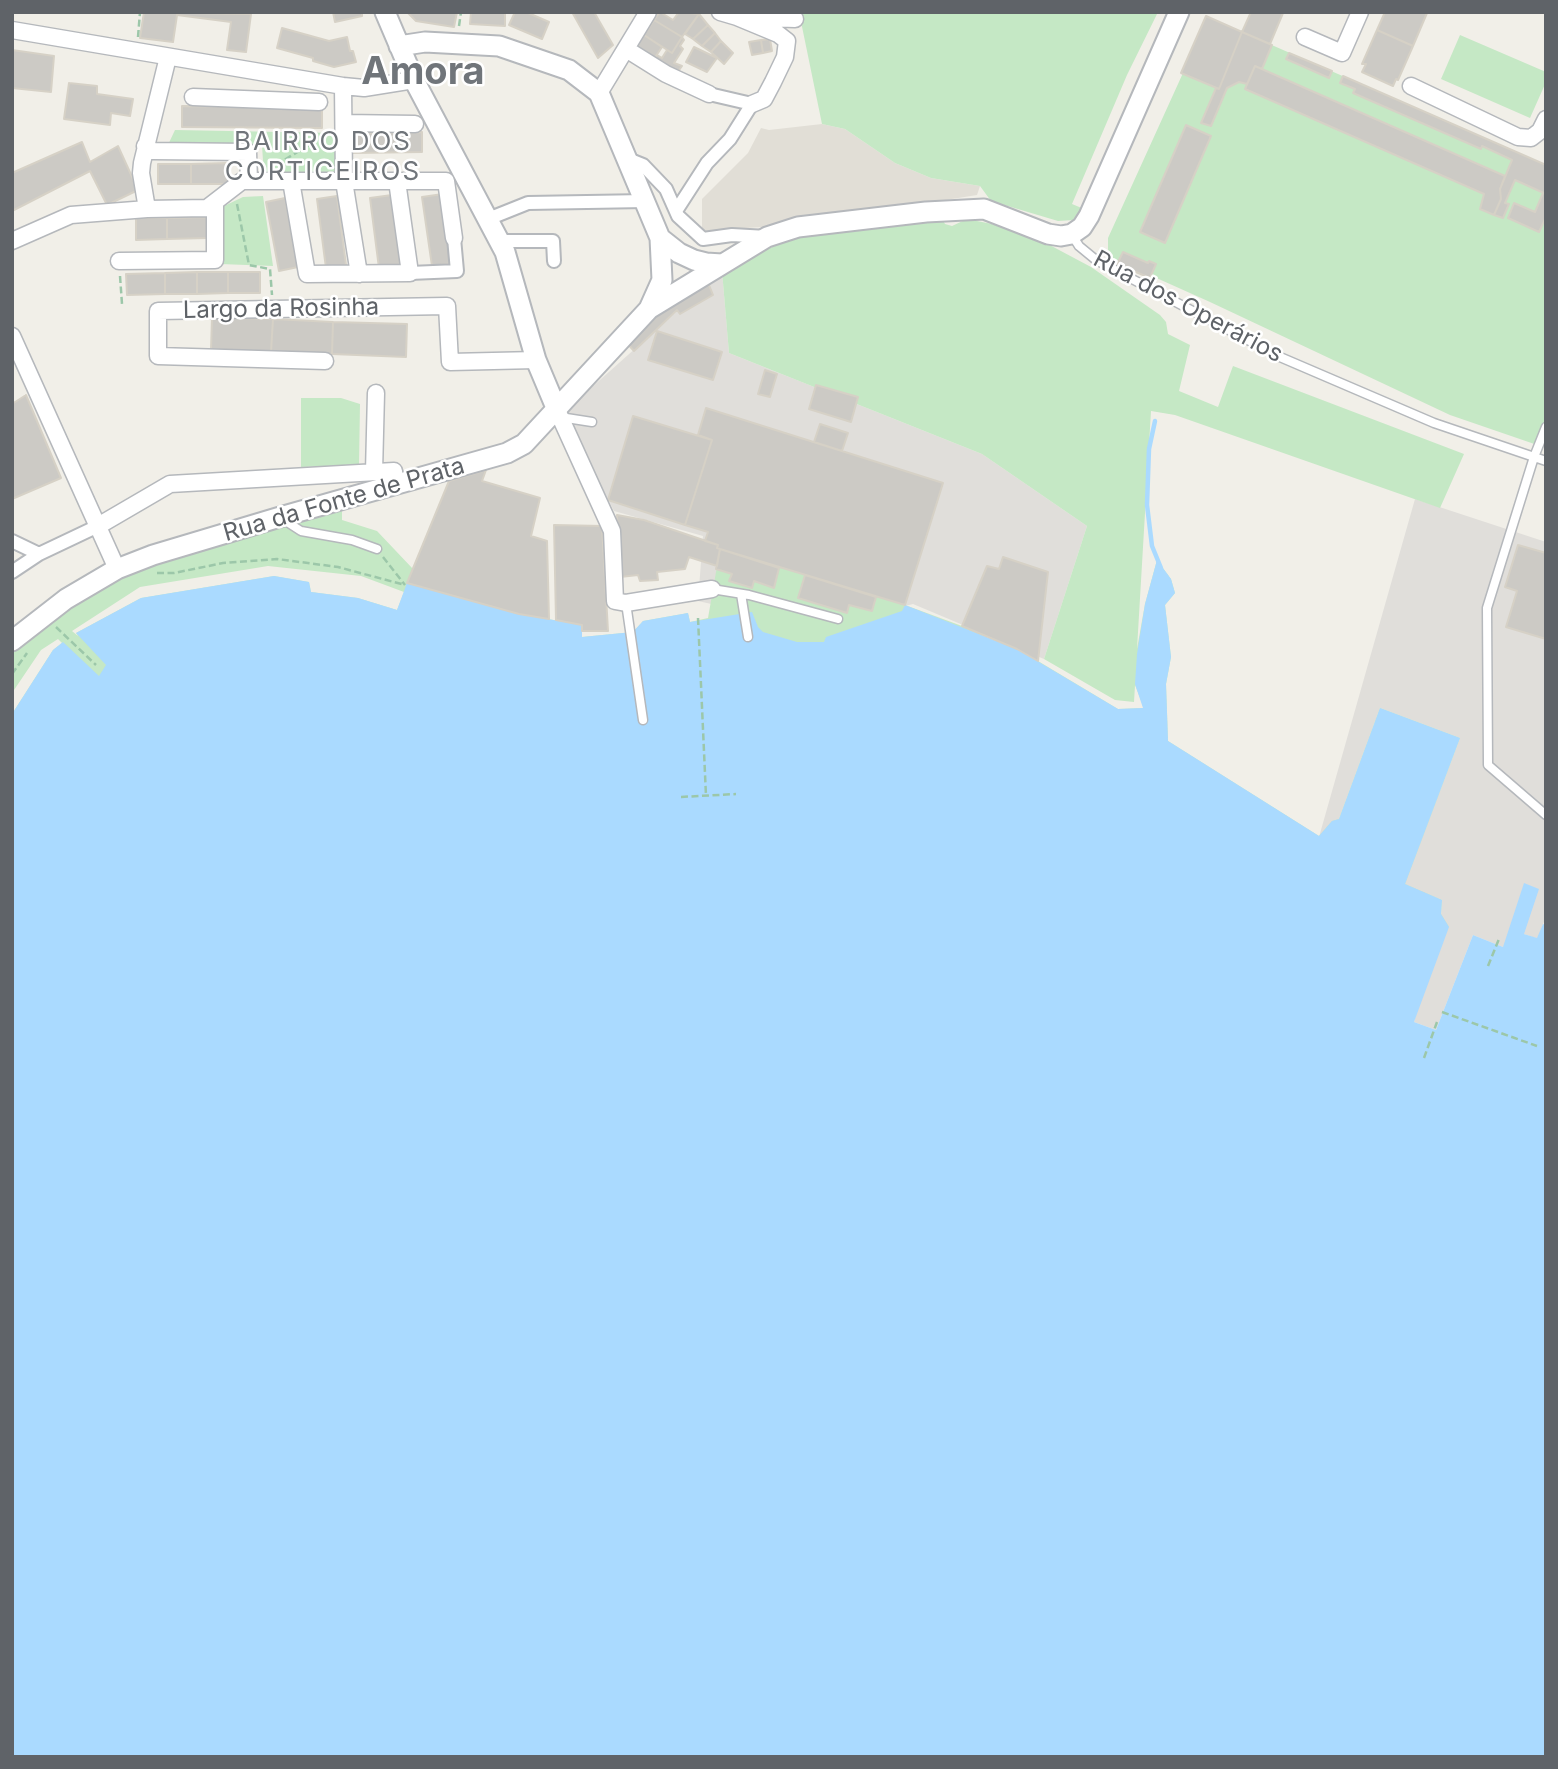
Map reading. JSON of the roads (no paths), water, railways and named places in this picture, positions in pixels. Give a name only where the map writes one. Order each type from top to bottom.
[{"type":"street","points":[[385,12],[414,80],[505,251],[536,360],[612,531],[615,601],[626,603],[712,589]]},
{"type":"street","points":[[599,93],[648,12]]},
{"type":"street","points":[[676,211],[707,163],[730,139],[752,104],[764,99],[785,57],[787,41],[778,34],[720,12]]},
{"type":"street","points":[[1072,234],[1082,227],[1089,216],[1179,12]]},
{"type":"street","points":[[1305,37],[1342,53],[1360,12]]},
{"type":"street","points":[[737,18],[795,19]]},
{"type":"street","points":[[12,30],[343,86],[364,88],[414,80]]},
{"type":"street","points":[[399,46],[425,42],[499,46],[569,70],[599,93],[660,238],[662,280],[649,309]]},
{"type":"street","points":[[626,49],[666,74],[709,94],[752,104]]},
{"type":"street","points":[[147,209],[141,173],[145,146],[168,57]]},
{"type":"street","points":[[258,73],[258,99]]},
{"type":"street","points":[[343,86],[344,181],[359,274]]},
{"type":"street","points":[[1411,86],[1518,137],[1531,138],[1540,131],[1546,119]]},
{"type":"street","points":[[193,97],[319,102]]},
{"type":"street","points":[[344,123],[415,124]]},
{"type":"street","points":[[145,146],[153,151],[248,152],[249,181]]},
{"type":"street","points":[[628,159],[643,165],[666,189],[678,216],[703,239],[732,235],[767,237]]},
{"type":"street","points":[[12,241],[71,215],[207,208],[242,181],[291,181],[344,181],[397,181],[446,181],[457,271],[307,274],[291,181]]},
{"type":"street","points":[[397,181],[410,273]]},
{"type":"street","points":[[488,219],[528,203],[646,201]]},
{"type":"street","points":[[119,261],[215,260],[215,202]]},
{"type":"street","name":"Rua dos Operários","points":[[558,414],[649,309],[767,237],[798,227],[926,212],[984,209],[1048,234],[1072,234]]},
{"type":"street","points":[[660,238],[679,253],[694,260],[722,264]]},
{"type":"street","points":[[500,241],[553,241],[554,261]]},
{"type":"street","name":"Largo da Rosinha","points":[[325,361],[158,356],[158,312],[447,306],[450,362],[536,360]]},
{"type":"street","points":[[12,336],[117,569]]},
{"type":"street","points":[[374,472],[376,393]]},
{"type":"street","name":"Rua da Fonte de Prata","points":[[20,646],[66,598],[117,569],[153,555],[280,517],[507,453],[524,444],[558,414]]},
{"type":"street","points":[[12,572],[39,554],[98,526],[170,484],[394,471],[395,486]]},
{"type":"street","points":[[12,541],[39,554]]},
{"type":"lane","name":"Rua dos Operários","points":[[1072,234],[1079,246],[1096,260],[1280,357],[1434,423],[1546,461]]},
{"type":"lane","points":[[558,414],[592,422]]},
{"type":"lane","points":[[1546,427],[1534,457],[1487,608],[1488,765],[1546,815]]},
{"type":"lane","points":[[280,517],[301,531],[352,540],[377,548]]},
{"type":"lane","points":[[712,589],[838,619]]},
{"type":"lane","points":[[741,594],[748,637]]},
{"type":"lane","points":[[626,603],[643,720]]},
{"type":"water","points":[[1157,560],[1171,579],[1175,593],[1165,605],[1171,657],[1166,684],[1168,741],[1319,836],[1332,821],[1339,819],[1380,708],[1460,738],[1405,884],[1442,900],[1441,914],[1449,927],[1414,1022],[1436,1030],[1473,935],[1503,947],[1524,883],[1539,889],[1524,934],[1537,938],[1543,924],[1546,925],[1546,1757],[12,1757],[12,714],[53,650],[63,642],[99,676],[106,665],[76,633],[141,598],[274,576],[309,582],[311,592],[358,598],[397,610],[407,583],[519,614],[582,625],[582,637],[633,632],[643,621],[688,613],[690,622],[752,612],[763,632],[797,642],[824,642],[826,637],[902,611],[905,605],[1017,649],[1118,709],[1143,708],[1135,684],[1137,654],[1145,604]]},
{"type":"waterway","points":[[1155,421],[1149,449],[1147,505],[1152,546],[1161,568]]},
{"type":"district","name":"Amora","points":[[423,73]]},
{"type":"district","name":"BAIRRO DOS CORTICEIROS","points":[[323,157]]}]
